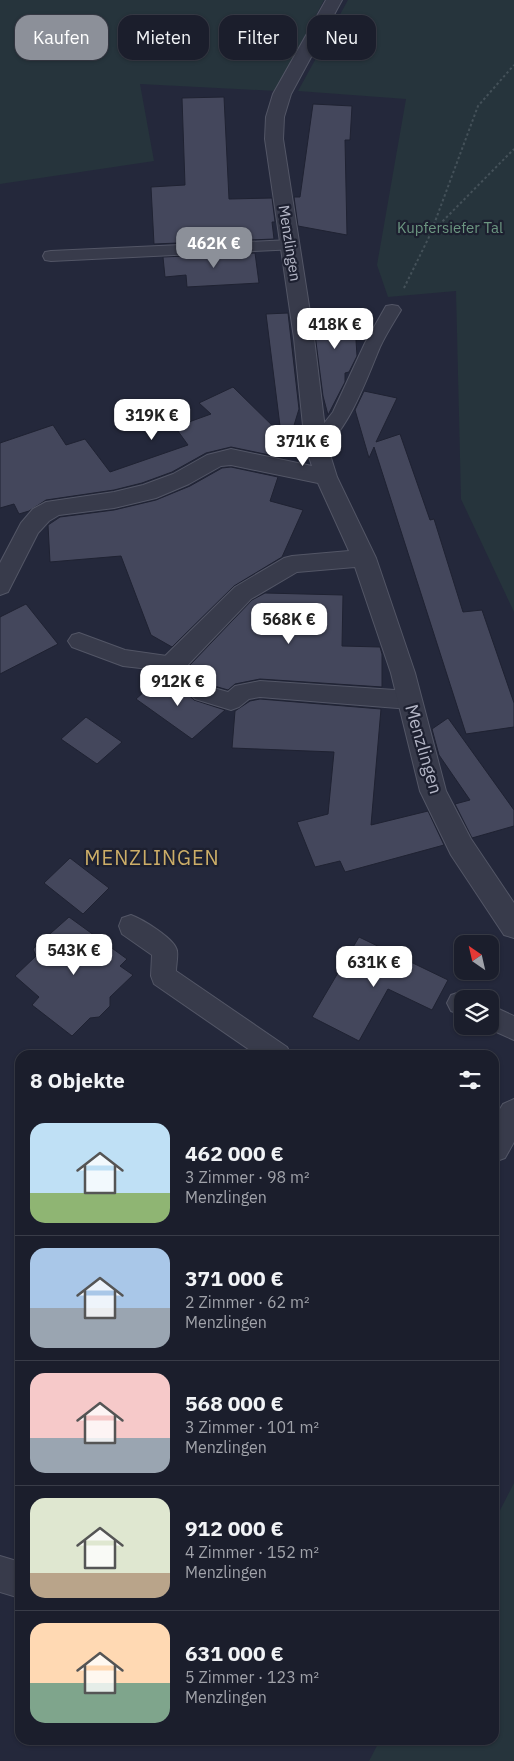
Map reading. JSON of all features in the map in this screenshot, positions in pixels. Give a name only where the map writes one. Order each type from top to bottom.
[{"type":"street","name":"Menzlingen","points":[[334,0],[282,94],[275,117],[274,140],[304,338],[316,445],[326,477],[364,558],[403,673],[433,791],[461,847],[514,926]]},
{"type":"street","points":[[0,586],[29,529],[41,515],[54,508],[114,500],[148,492],[181,479],[215,460],[231,457],[326,477]]},
{"type":"street","points":[[173,664],[243,593],[292,564],[364,558]]},
{"type":"street","points":[[499,1139],[514,1114]]},
{"type":"street","points":[[0,1574],[15,1578]]},
{"type":"lane","points":[[51,256],[291,245]]},
{"type":"lane","points":[[316,445],[329,434],[356,384],[372,346],[392,310]]},
{"type":"lane","points":[[79,641],[122,658],[173,664],[203,693],[231,701],[243,692],[260,689],[410,700]]},
{"type":"lane","points":[[131,926],[165,950],[162,976],[271,1050]]},
{"type":"lane","points":[[499,1021],[514,1028]]},
{"type":"path","points":[[392,310],[417,264],[430,234],[478,106],[514,65]]},
{"type":"path","points":[[430,234],[514,149]]},
{"type":"green space","points":[[0,0],[324,0],[316,15],[307,15],[307,32],[297,51],[297,15],[219,15],[219,60],[292,60],[276,91],[140,84],[154,161],[0,184]]},
{"type":"green space","name":"Kupfersiefer Tal","points":[[348,0],[514,0],[514,612],[461,499],[456,291],[388,297],[377,265],[406,99],[298,91],[315,60],[376,60],[376,15],[340,15]]},
{"type":"green space","points":[[514,1483],[514,1761],[369,1761],[377,1745],[499,1745],[499,1512]]},
{"type":"building","points":[[224,97],[229,199],[272,198],[275,222],[272,222],[274,239],[154,244],[151,187],[185,185],[182,98]]},
{"type":"building","points":[[313,104],[352,106],[350,140],[345,140],[347,235],[298,226],[294,197],[300,197]]},
{"type":"building","points":[[255,253],[259,283],[187,287],[186,275],[165,277],[163,257]]},
{"type":"building","points":[[354,309],[357,356],[349,372],[345,373],[345,382],[328,415],[323,396],[312,311]]},
{"type":"building","points":[[288,313],[299,409],[284,458],[231,447],[206,453],[172,472],[142,483],[114,490],[46,500],[29,511],[19,514],[14,504],[0,508],[0,443],[53,425],[66,445],[85,439],[110,472],[188,445],[175,427],[211,414],[199,403],[233,387],[281,434],[266,314]]},
{"type":"building","points":[[364,391],[397,398],[376,442],[400,434],[430,520],[434,519],[463,612],[482,610],[514,703],[514,727],[466,734],[374,447],[369,458],[355,410]]},
{"type":"building","points":[[231,467],[278,477],[270,501],[303,510],[282,557],[234,586],[172,647],[151,635],[121,556],[50,562],[48,525],[60,517],[114,510],[156,500],[190,486],[222,468]]},
{"type":"building","points":[[265,593],[343,595],[342,646],[380,647],[382,654],[382,687],[260,679],[235,684],[228,690],[211,685],[190,665],[252,600]]},
{"type":"building","points":[[26,604],[58,644],[0,674],[0,617]]},
{"type":"building","points":[[165,673],[194,700],[225,710],[192,739],[136,699]]},
{"type":"building","points":[[260,699],[381,709],[371,825],[428,811],[444,845],[345,872],[340,861],[315,867],[297,822],[328,814],[334,752],[232,748],[235,711],[250,701]]},
{"type":"building","points":[[86,717],[122,742],[97,764],[61,739]]},
{"type":"building","points":[[448,718],[514,810],[514,826],[472,838],[455,804],[470,800],[439,755],[432,729]]},
{"type":"building","points":[[70,858],[109,888],[83,914],[44,883]]},
{"type":"building","points":[[69,917],[127,959],[120,966],[133,975],[110,997],[110,1006],[99,1017],[90,1018],[72,1036],[32,1005],[39,997],[15,976],[36,956],[33,949]]},
{"type":"building","points":[[359,937],[448,980],[432,1010],[388,989],[359,1041],[312,1017]]},
{"type":"district","name":"MENZLINGEN","points":[[152,857]]}]
